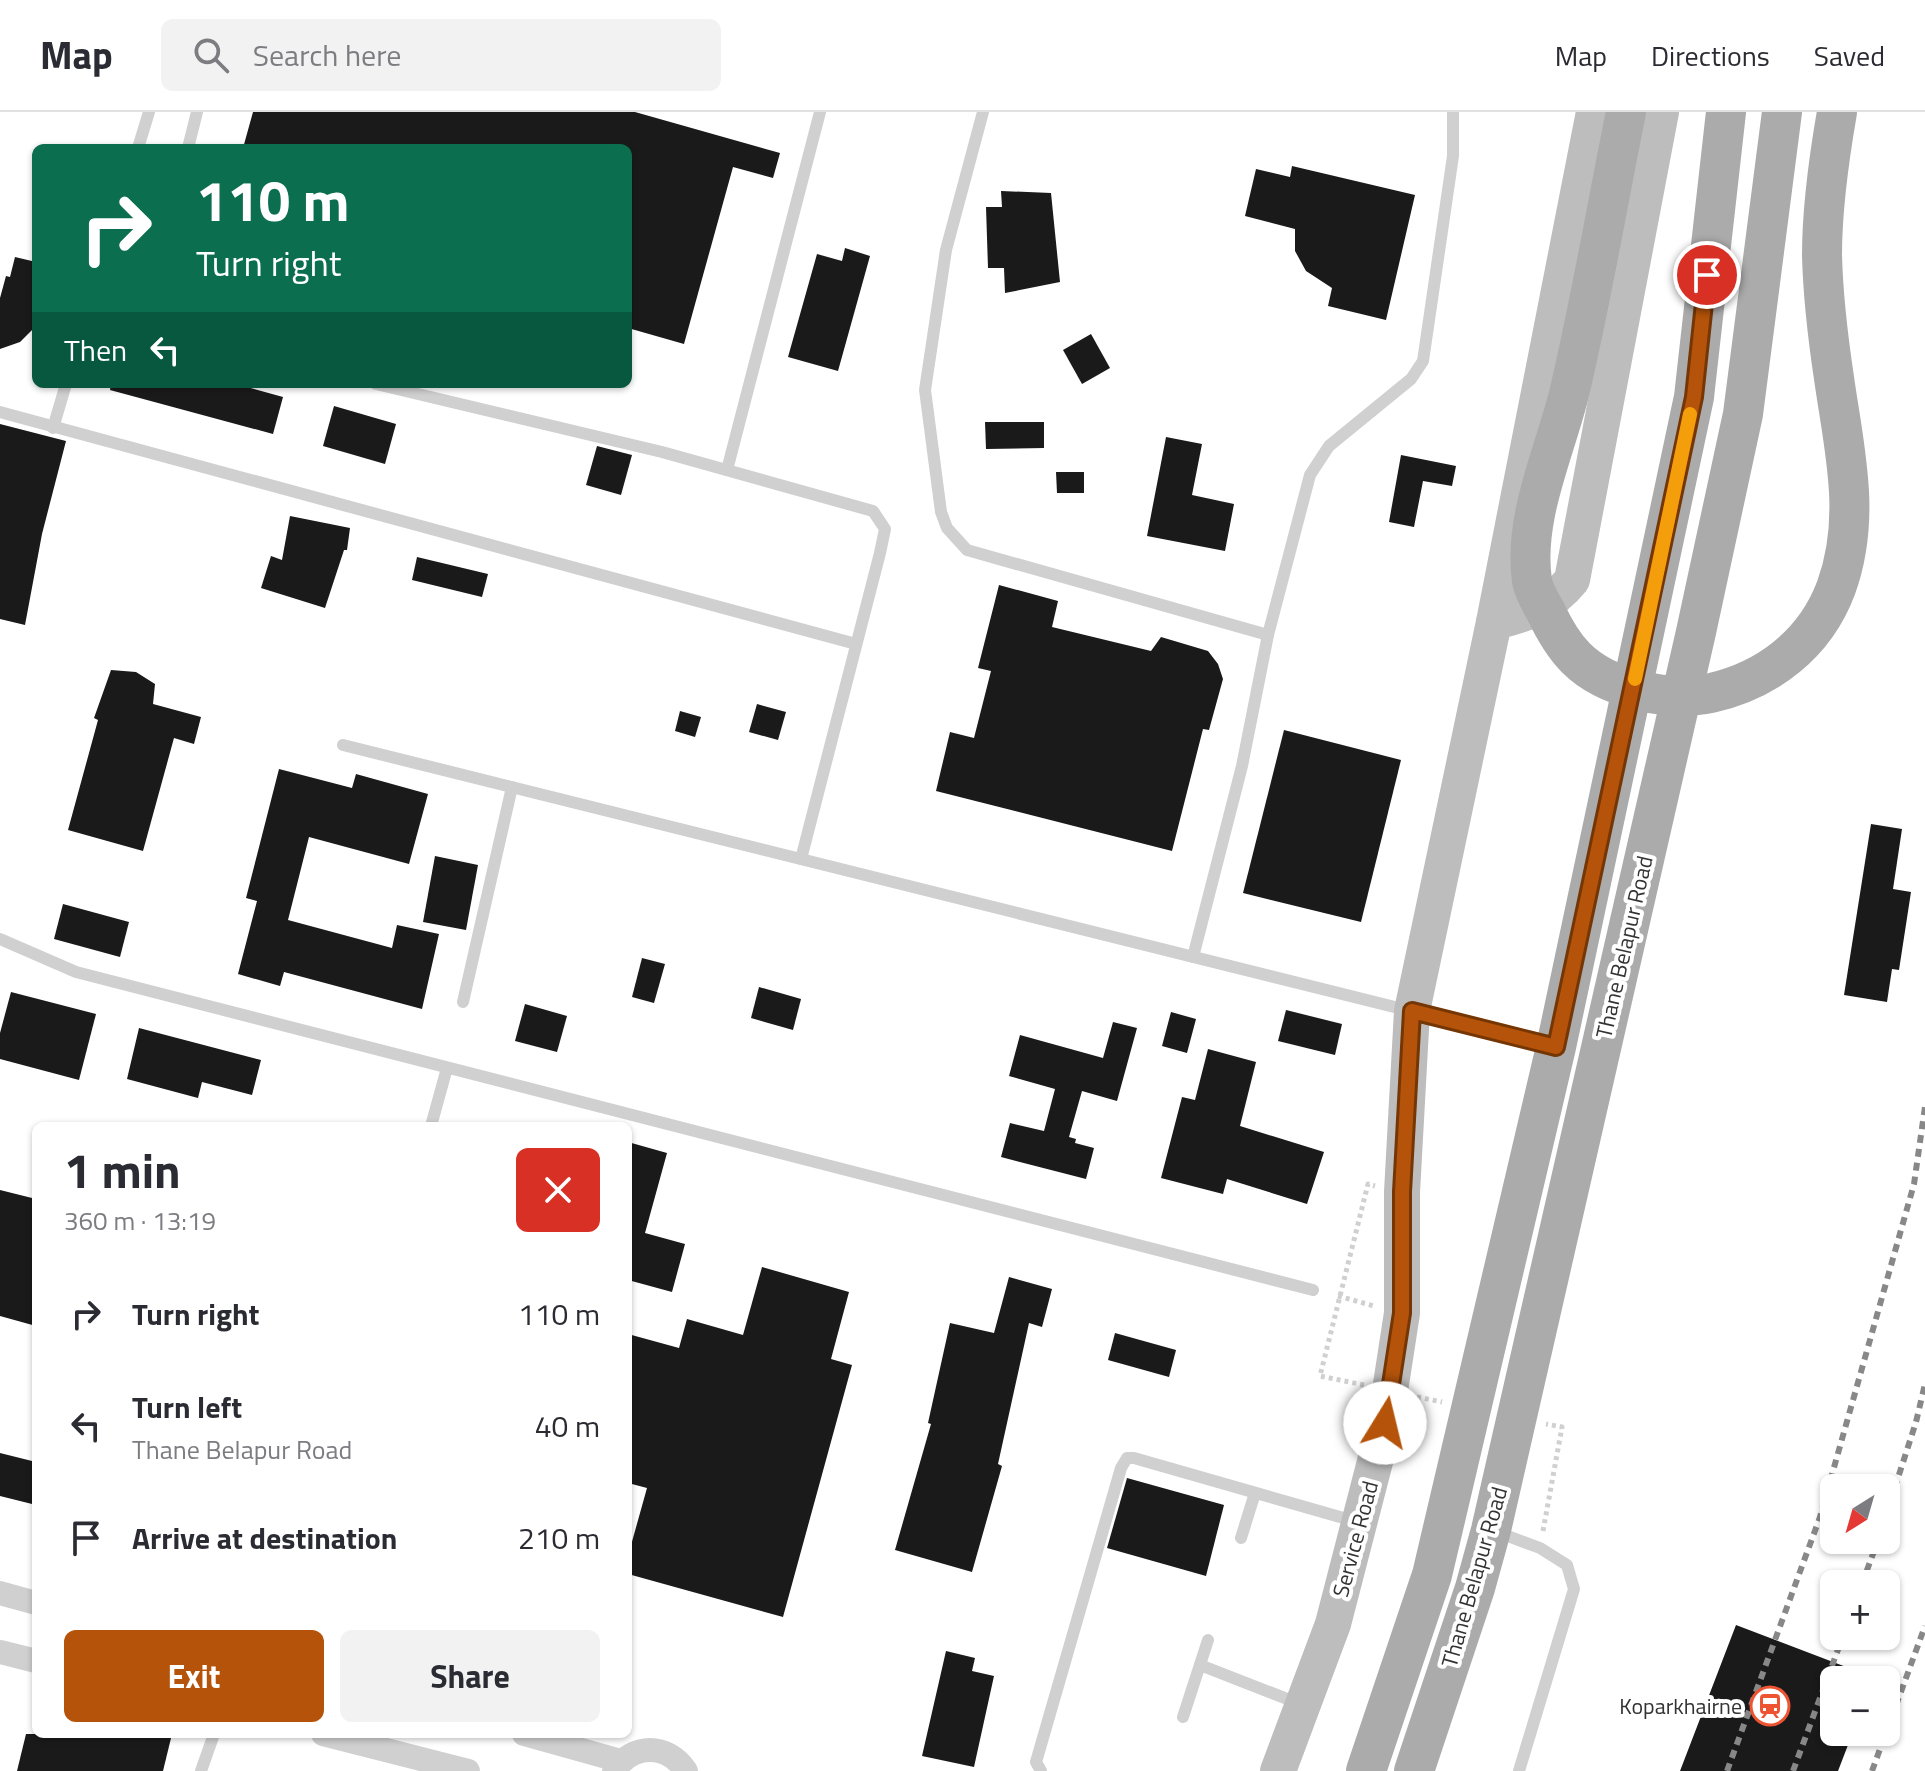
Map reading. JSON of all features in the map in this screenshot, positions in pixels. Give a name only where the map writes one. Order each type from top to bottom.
[{"type":"main road","points":[[1626,112],[1568,396],[1530,536],[1533,584],[1555,632],[1577,659],[1607,680],[1660,694],[1705,694],[1740,686],[1769,671],[1799,647],[1818,624],[1835,592],[1845,561],[1850,479],[1833,375],[1822,255],[1830,151],[1837,112]]},
{"type":"main road","name":"Thane Belapur Road","points":[[1366,1771],[1432,1575],[1556,1047],[1694,397],[1726,112]]},
{"type":"main road","name":"Thane Belapur Road","points":[[1414,1771],[1475,1588],[1491,1530],[1696,632],[1740,430],[1782,112]]},
{"type":"street","name":"Service Road","points":[[1278,1771],[1333,1624],[1385,1423],[1402,1313],[1402,1192],[1412,1011],[1494,622],[1594,112]]},
{"type":"street","points":[[1494,622],[1523,615],[1557,598],[1572,580],[1661,112]]},
{"type":"street","points":[[0,1593],[32,1602]]},
{"type":"street","points":[[0,1652],[32,1660]]},
{"type":"street","points":[[339,1738],[468,1771]]},
{"type":"street","points":[[536,1738],[618,1766],[632,1753],[645,1749],[659,1750],[671,1755],[686,1771]]},
{"type":"lane","points":[[139,144],[149,112]]},
{"type":"lane","points":[[189,144],[197,112]]},
{"type":"lane","points":[[727,470],[820,112]]},
{"type":"lane","points":[[983,112],[946,250],[925,390],[941,512],[947,528],[967,550],[1268,635]]},
{"type":"lane","points":[[1193,957],[1242,766],[1268,635],[1310,475],[1329,446],[1411,379],[1423,361],[1453,156],[1453,112]]},
{"type":"lane","points":[[53,428],[65,388]]},
{"type":"lane","points":[[393,388],[662,452],[873,511],[885,529],[801,859]]},
{"type":"lane","points":[[0,412],[856,644]]},
{"type":"lane","points":[[343,745],[1556,1047]]},
{"type":"lane","points":[[463,1002],[512,787]]},
{"type":"lane","points":[[0,939],[76,972],[1313,1290]]},
{"type":"lane","points":[[432,1122],[447,1068]]},
{"type":"lane","points":[[1041,1771],[1036,1762],[1123,1462],[1127,1458],[1360,1523]]},
{"type":"lane","points":[[1241,1538],[1255,1493]]},
{"type":"lane","points":[[1491,1530],[1540,1548],[1567,1565],[1574,1589],[1519,1771]]},
{"type":"lane","points":[[1183,1717],[1208,1640]]},
{"type":"lane","points":[[1200,1665],[1303,1705]]},
{"type":"lane","points":[[201,1771],[213,1738]]},
{"type":"path","points":[[1349,1258],[1368,1184]]},
{"type":"path","points":[[1313,1290],[1402,1313]]},
{"type":"path","points":[[1545,1514],[1562,1427]]},
{"type":"building","points":[[253,112],[635,112],[780,153],[773,178],[733,167],[684,344],[632,329],[632,144],[244,144]]},
{"type":"building","points":[[1292,166],[1415,195],[1386,320],[1328,306],[1332,288],[1306,271],[1295,251],[1295,229],[1245,216],[1256,169],[1290,177]]},
{"type":"building","points":[[1001,191],[1051,193],[1060,282],[1005,293],[1004,268],[988,268],[986,207],[1002,207]]},
{"type":"building","points":[[845,248],[870,256],[838,371],[788,357],[817,254],[842,261]]},
{"type":"building","points":[[15,257],[32,261],[32,330],[20,342],[0,349],[0,298],[6,276],[10,277]]},
{"type":"building","points":[[1091,334],[1110,368],[1082,384],[1063,350]]},
{"type":"building","points":[[250,388],[283,397],[273,434],[110,390]]},
{"type":"building","points":[[334,406],[396,424],[385,464],[323,446]]},
{"type":"building","points":[[985,422],[1044,422],[1044,448],[986,449]]},
{"type":"building","points":[[0,424],[66,441],[42,534],[25,625],[0,619]]},
{"type":"building","points":[[1166,437],[1202,444],[1192,495],[1234,504],[1225,551],[1147,536]]},
{"type":"building","points":[[597,446],[632,455],[621,495],[586,485]]},
{"type":"building","points":[[1401,455],[1456,466],[1452,486],[1423,481],[1414,527],[1389,522]]},
{"type":"building","points":[[1056,472],[1084,472],[1084,493],[1057,493]]},
{"type":"building","points":[[290,516],[350,528],[347,550],[344,550],[325,608],[261,588],[271,556],[282,560]]},
{"type":"building","points":[[417,557],[488,574],[482,597],[412,580]]},
{"type":"building","points":[[999,585],[1058,601],[1052,627],[1151,651],[1161,637],[1208,651],[1218,664],[1223,679],[1209,730],[1203,729],[1172,851],[936,791],[950,732],[974,738],[991,671],[978,668]]},
{"type":"building","points":[[111,670],[136,672],[155,684],[153,704],[201,717],[194,744],[174,738],[143,851],[68,830],[98,720],[94,718]]},
{"type":"building","points":[[757,704],[786,712],[778,740],[749,732]]},
{"type":"building","points":[[680,711],[701,717],[695,737],[675,731]]},
{"type":"building","points":[[1284,730],[1401,760],[1361,922],[1243,893]]},
{"type":"building","points":[[279,769],[352,788],[356,774],[428,794],[409,864],[309,837],[288,920],[392,948],[397,925],[439,934],[422,1009],[284,972],[280,986],[238,974],[257,901],[246,898]]},
{"type":"building","points":[[1871,824],[1902,829],[1893,889],[1911,892],[1899,970],[1892,969],[1887,1002],[1844,995]]},
{"type":"building","points":[[435,856],[478,865],[466,930],[423,922]]},
{"type":"building","points":[[63,904],[129,922],[120,957],[54,939]]},
{"type":"building","points":[[642,958],[665,964],[654,1003],[632,997]]},
{"type":"building","points":[[759,987],[801,999],[793,1030],[751,1018]]},
{"type":"building","points":[[11,992],[96,1014],[79,1080],[0,1059],[0,1033]]},
{"type":"building","points":[[525,1004],[567,1016],[557,1052],[515,1041]]},
{"type":"building","points":[[1286,1010],[1342,1024],[1335,1055],[1278,1041]]},
{"type":"building","points":[[1171,1012],[1196,1019],[1187,1053],[1162,1046]]},
{"type":"building","points":[[1113,1022],[1137,1028],[1117,1101],[1082,1091],[1069,1137],[1076,1139],[1075,1143],[1094,1148],[1086,1179],[1001,1157],[1010,1123],[1044,1131],[1055,1089],[1009,1076],[1020,1035],[1103,1058]]},
{"type":"building","points":[[139,1028],[261,1060],[252,1095],[202,1082],[198,1098],[127,1079]]},
{"type":"building","points":[[1208,1049],[1256,1062],[1240,1126],[1324,1152],[1307,1204],[1227,1179],[1223,1194],[1161,1178],[1182,1097],[1195,1100]]},
{"type":"building","points":[[632,1143],[667,1153],[645,1233],[685,1244],[672,1292],[632,1281]]},
{"type":"building","points":[[0,1190],[32,1198],[32,1325],[0,1316]]},
{"type":"building","points":[[762,1267],[849,1292],[831,1359],[852,1365],[783,1617],[632,1575],[632,1542],[647,1488],[632,1484],[632,1335],[679,1348],[687,1319],[743,1335]]},
{"type":"building","points":[[1009,1277],[1052,1289],[1042,1327],[1029,1323],[998,1464],[1002,1466],[972,1572],[895,1550],[931,1424],[928,1423],[950,1323],[994,1333]]},
{"type":"building","points":[[1115,1333],[1176,1350],[1169,1377],[1108,1360]]},
{"type":"building","points":[[0,1453],[32,1461],[32,1504],[0,1496]]},
{"type":"building","points":[[1127,1478],[1224,1505],[1206,1576],[1107,1548]]},
{"type":"building","name":"Koparkhairne","points":[[1736,1625],[1844,1666],[1820,1666],[1820,1746],[1848,1746],[1838,1771],[1680,1771]]},
{"type":"building","points":[[946,1651],[975,1658],[972,1671],[994,1676],[974,1767],[922,1756]]},
{"type":"building","points":[[26,1734],[32,1734],[32,1738],[171,1738],[163,1771],[17,1771]]},
{"type":"railway","points":[[1727,1771],[1820,1517],[1914,1184],[1925,1107]]},
{"type":"railway","points":[[1899,1474],[1925,1384]]},
{"type":"railway","points":[[1867,1570],[1873,1554]]},
{"type":"railway","points":[[1872,1771],[1925,1626]]},
{"type":"railway","points":[[1793,1771],[1838,1650]]},
{"type":"slow traffic","points":[[1635,679],[1690,414]]},
{"type":"place","name":"Koparkhairne","points":[[1770,1706]]},
{"type":"route","points":[[1385,1423],[1402,1313],[1402,1192],[1412,1011],[1556,1047],[1694,397],[1707,275]]}]
